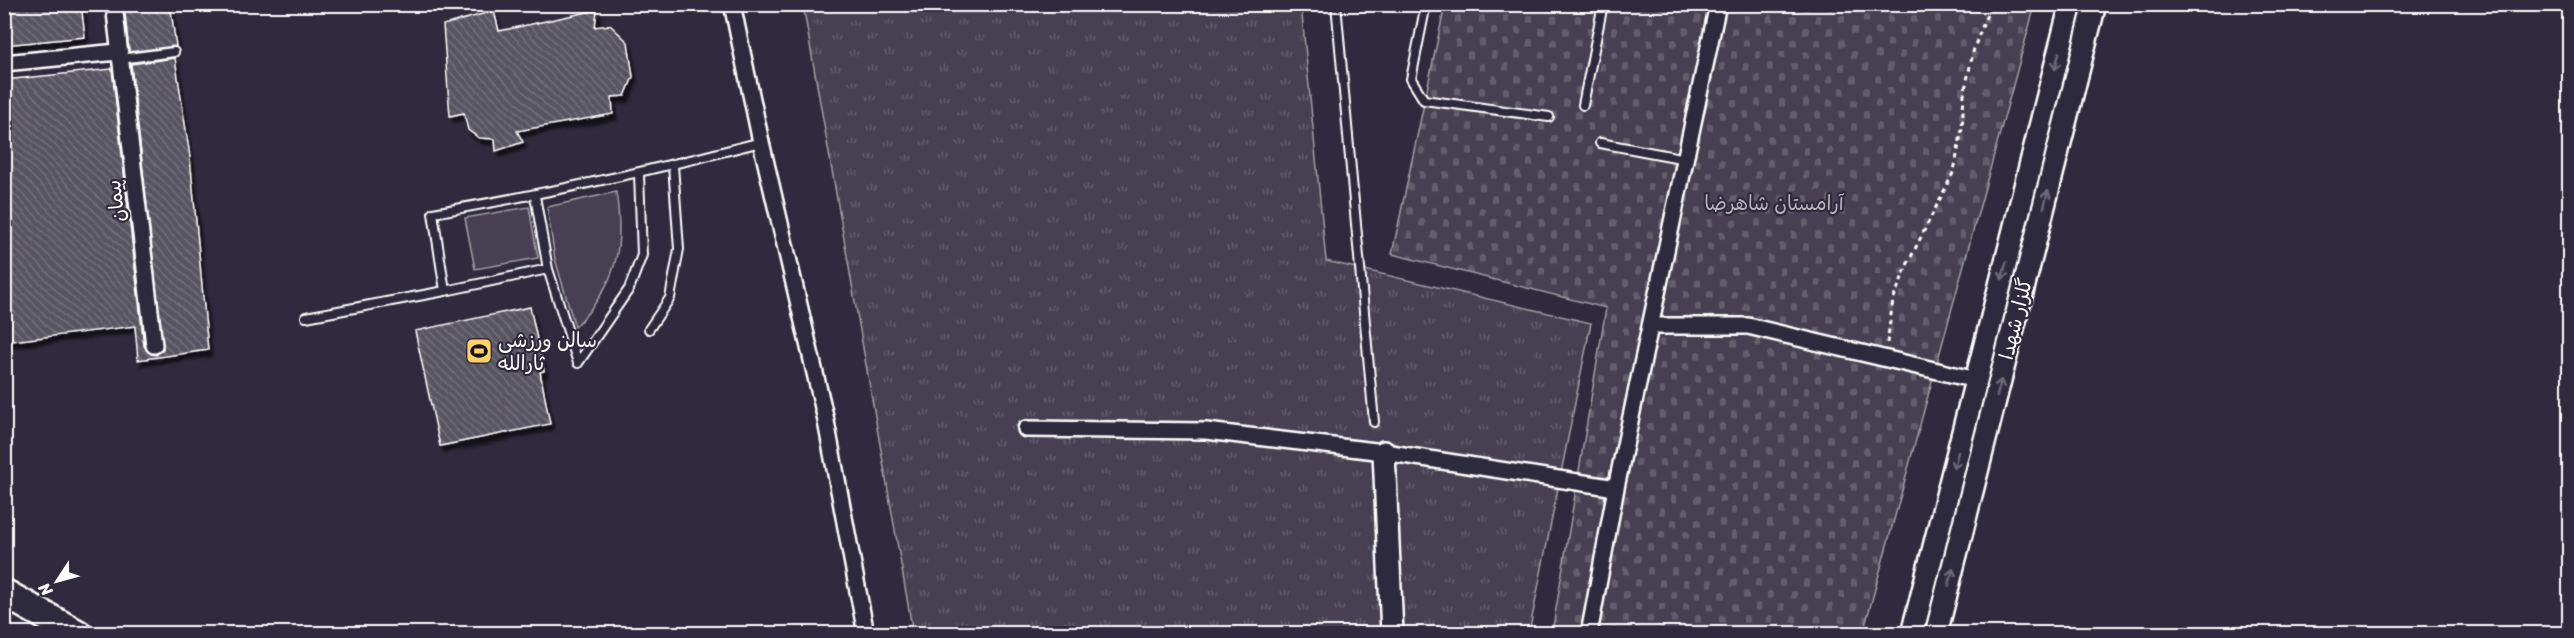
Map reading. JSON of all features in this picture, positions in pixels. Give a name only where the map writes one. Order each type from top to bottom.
[{"type":"highway","points":[[4,594],[78,633]]},
{"type":"street","name":"پیمان","points":[[114,4],[153,345]]},
{"type":"street","points":[[732,4],[761,142],[825,416],[866,633]]},
{"type":"street","points":[[1589,633],[1616,488],[1718,4]]},
{"type":"street","name":"گلزار شهدا","points":[[1912,633],[2071,4]]},
{"type":"street","name":"گلزار شهدا","points":[[1936,633],[2095,4]]},
{"type":"street","points":[[4,63],[119,56]]},
{"type":"street","points":[[1651,326],[1748,326],[1976,380]]},
{"type":"street","points":[[1026,429],[1206,431],[1384,452],[1616,488]]},
{"type":"street","points":[[1384,452],[1392,633]]},
{"type":"street","points":[[1921,600],[1943,608]]},
{"type":"lane","points":[[1336,4],[1374,422]]},
{"type":"lane","points":[[1426,4],[1411,79],[1424,100],[1549,117]]},
{"type":"lane","points":[[1583,105],[1603,4]]},
{"type":"lane","points":[[119,56],[174,52]]},
{"type":"lane","points":[[445,291],[433,213],[535,196],[639,174],[761,142]]},
{"type":"lane","points":[[1600,143],[1686,159]]},
{"type":"lane","points":[[649,329],[670,298],[679,249],[673,165]]},
{"type":"lane","points":[[535,196],[548,269],[578,363],[629,289],[642,255],[639,174]]},
{"type":"lane","points":[[306,317],[548,269]]},
{"type":"path","points":[[1885,357],[1893,300],[1908,263],[1954,171],[1962,129],[1966,82],[1974,48],[1991,4]]},
{"type":"green space","points":[[803,5],[1301,5],[1326,261],[1591,323],[1529,633],[913,633]]},
{"type":"green space","name":"آرامستان شاهرضا","points":[[1445,5],[2035,5],[1863,633],[1552,633],[1606,308],[1392,254]]},
{"type":"green space","points":[[616,192],[619,232],[614,266],[600,296],[575,327],[555,259],[547,207]]},
{"type":"green space","points":[[529,207],[538,258],[475,269],[465,218]]},
{"type":"building","points":[[4,4],[81,4],[85,37],[4,45]]},
{"type":"building","points":[[124,4],[170,4],[176,46],[129,52]]},
{"type":"building","points":[[597,10],[595,27],[610,25],[628,42],[633,77],[625,96],[612,97],[613,114],[517,131],[523,142],[496,151],[495,139],[479,138],[468,130],[464,113],[450,116],[443,25],[494,11],[499,31]]},
{"type":"building","points":[[175,58],[190,157],[208,350],[138,360],[135,326],[4,342],[4,80],[112,69],[144,346],[151,354],[156,355],[163,349],[131,64]]},
{"type":"building","points":[[530,307],[544,371],[540,372],[550,424],[440,446],[415,331]]},
{"type":"place","name":"سالن ورزشی ثارالله","points":[[479,351]]}]
